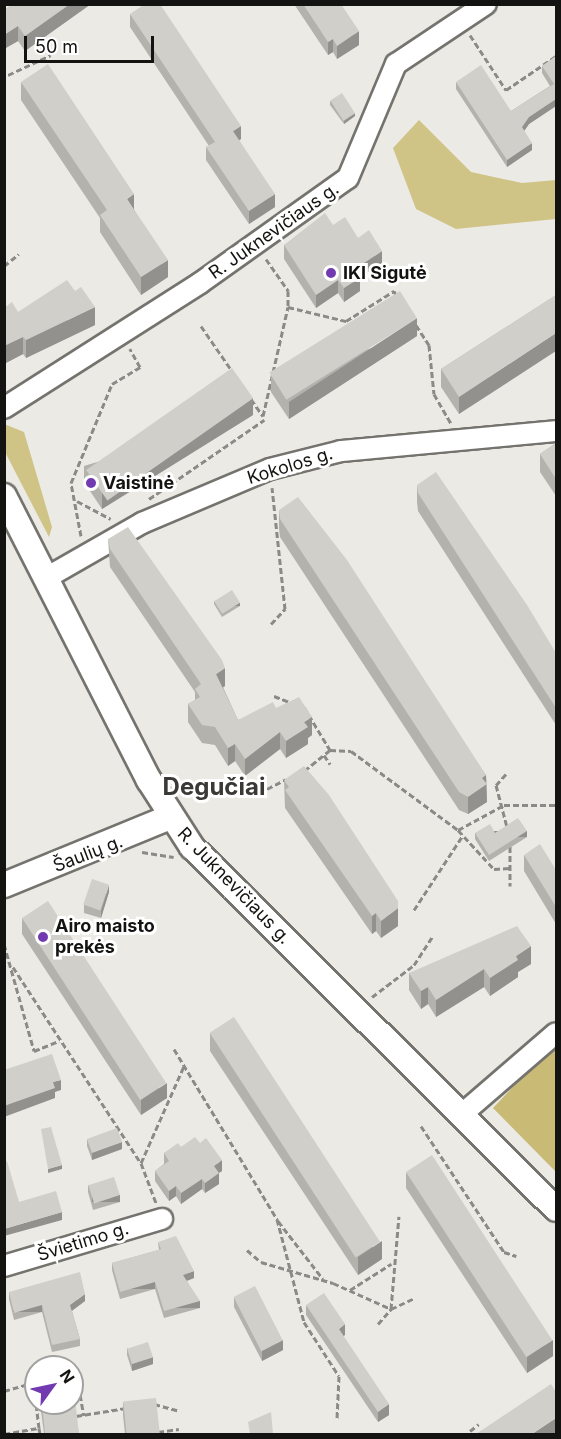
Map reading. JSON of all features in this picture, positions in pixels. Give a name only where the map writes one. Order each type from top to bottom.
[{"type":"street","name":"R. Juknevičiaus g.","points":[[4,408],[122,335],[256,245],[348,178],[396,63],[486,4]]},
{"type":"street","name":"Kokolos g.","points":[[46,578],[131,529],[270,469],[341,451],[556,431]]},
{"type":"street","name":"R. Juknevičiaus g.","points":[[4,496],[170,818],[192,847],[556,1209]]},
{"type":"street","name":"Šaulių g.","points":[[4,885],[170,818]]},
{"type":"street","points":[[461,1115],[556,1033]]},
{"type":"street","name":"Švietimo g.","points":[[4,1266],[162,1219]]},
{"type":"path","points":[[461,20],[506,90]]},
{"type":"path","points":[[8,75],[51,55]]},
{"type":"path","points":[[497,96],[556,56]]},
{"type":"path","points":[[244,389],[262,416],[288,307],[288,291],[256,245]]},
{"type":"path","points":[[4,266],[19,254]]},
{"type":"path","points":[[288,307],[346,321],[394,291],[399,300]]},
{"type":"path","points":[[411,318],[429,345],[434,394],[457,441]]},
{"type":"path","points":[[201,326],[238,380]]},
{"type":"path","points":[[80,559],[77,501],[70,483],[112,384],[140,367],[122,335]]},
{"type":"path","points":[[146,501],[264,420]]},
{"type":"path","points":[[270,469],[285,609],[271,624]]},
{"type":"path","points":[[77,501],[131,529]]},
{"type":"path","points":[[274,696],[309,709],[330,750]]},
{"type":"path","points":[[166,781],[259,793],[330,750],[351,751],[458,830],[494,869],[510,868]]},
{"type":"path","points":[[324,755],[330,764]]},
{"type":"path","points":[[506,774],[496,785],[504,806],[510,886]]},
{"type":"path","points":[[458,830],[504,806],[556,805]]},
{"type":"path","points":[[414,910],[463,835]]},
{"type":"path","points":[[357,1011],[414,965],[433,936]]},
{"type":"path","points":[[4,944],[13,967],[34,1051],[59,1041]]},
{"type":"path","points":[[13,967],[59,1041],[141,1163],[162,1219]]},
{"type":"path","points":[[174,1048],[277,1219],[324,1281]]},
{"type":"path","points":[[141,1163],[184,1065]]},
{"type":"path","points":[[421,1126],[504,1252],[516,1256]]},
{"type":"path","points":[[391,1309],[391,1263],[399,1216]]},
{"type":"path","points":[[277,1219],[286,1270],[304,1322],[339,1376],[337,1419]]},
{"type":"path","points":[[247,1250],[261,1262],[350,1290],[391,1309]]},
{"type":"path","points":[[350,1290],[391,1263]]},
{"type":"path","points":[[378,1324],[391,1309],[415,1298]]},
{"type":"path","points":[[4,1391],[24,1385]]},
{"type":"path","points":[[149,1404],[177,1410]]},
{"type":"path","points":[[76,1416],[138,1406]]},
{"type":"path","points":[[38,1415],[40,1434]]},
{"type":"path","points":[[470,1431],[479,1424]]},
{"type":"path","points":[[4,1434],[39,1428]]},
{"type":"path","points":[[158,1431],[179,1429]]},
{"type":"shaded area","points":[[419,120],[471,172],[522,183],[556,180],[556,219],[456,229],[416,209],[393,148]]},
{"type":"shaded area","points":[[4,424],[24,432],[52,527],[49,537],[5,452]]},
{"type":"shaded area","points":[[556,1041],[556,1172],[493,1108]]},
{"type":"building","points":[[13,4],[70,4],[25,36],[18,26],[4,35],[4,7],[6,9]]},
{"type":"building","points":[[145,4],[160,4],[241,126],[233,131],[275,194],[249,211],[206,147],[215,142],[130,14]]},
{"type":"building","points":[[303,4],[341,4],[359,31],[337,46],[333,39],[328,42]]},
{"type":"building","points":[[556,56],[556,99],[529,117],[522,127],[532,143],[507,160],[456,82],[481,65],[511,111],[554,84],[542,66]]},
{"type":"building","points":[[48,64],[134,194],[127,199],[168,260],[141,277],[100,215],[107,210],[21,82]]},
{"type":"building","points":[[342,93],[355,113],[343,121],[330,101]]},
{"type":"building","name":"IKI Sigutė","points":[[325,213],[333,225],[345,217],[358,238],[369,230],[382,251],[355,269],[360,278],[344,288],[338,280],[316,295],[284,245]]},
{"type":"building","points":[[67,280],[75,291],[81,287],[95,307],[26,340],[23,337],[4,346],[4,308],[12,302],[18,312]]},
{"type":"building","points":[[400,291],[417,318],[286,400],[269,373]]},
{"type":"building","points":[[556,295],[556,333],[459,397],[441,369]]},
{"type":"building","points":[[232,368],[253,398],[107,500],[86,470]]},
{"type":"building","points":[[556,443],[556,479],[540,454]]},
{"type":"building","points":[[436,472],[527,605],[556,653],[556,708],[418,493],[417,485]]},
{"type":"building","points":[[298,497],[347,560],[486,775],[482,778],[487,784],[468,797],[459,792],[280,519],[279,510]]},
{"type":"building","points":[[128,527],[222,660],[225,668],[216,674],[238,720],[273,702],[276,708],[299,697],[312,717],[304,722],[308,727],[286,741],[280,732],[245,759],[235,744],[228,748],[215,727],[202,725],[188,704],[200,697],[195,689],[201,684],[110,549],[108,539]]},
{"type":"building","points":[[232,590],[240,603],[222,614],[214,601]]},
{"type":"building","points":[[304,766],[329,795],[398,901],[398,908],[381,921],[376,913],[372,916],[285,790],[289,787],[284,780]]},
{"type":"building","points":[[518,818],[527,831],[489,855],[475,833],[490,824],[495,833]]},
{"type":"building","points":[[540,844],[556,870],[556,907],[524,855]]},
{"type":"building","points":[[92,879],[109,885],[100,910],[83,905]]},
{"type":"building","points":[[48,901],[166,1083],[140,1100],[22,918]]},
{"type":"building","points":[[517,926],[531,946],[516,956],[518,960],[490,978],[484,969],[436,1000],[428,987],[421,991],[409,973]]},
{"type":"building","points":[[234,1017],[380,1242],[356,1258],[210,1033]]},
{"type":"building","points":[[52,1054],[61,1080],[53,1082],[55,1088],[4,1106],[4,1070]]},
{"type":"building","points":[[51,1127],[62,1165],[48,1169],[41,1129]]},
{"type":"building","points":[[117,1128],[122,1142],[92,1153],[87,1139]]},
{"type":"building","points":[[195,1137],[200,1143],[206,1138],[222,1160],[214,1166],[219,1173],[205,1183],[202,1179],[181,1193],[176,1186],[169,1191],[155,1171],[169,1161],[164,1153],[178,1143],[181,1147]]},
{"type":"building","points":[[432,1155],[552,1340],[526,1357],[406,1172]]},
{"type":"building","points":[[7,1161],[19,1202],[56,1191],[62,1212],[4,1229],[4,1162]]},
{"type":"building","points":[[114,1177],[120,1195],[94,1203],[88,1185]]},
{"type":"building","points":[[176,1236],[194,1271],[183,1275],[200,1301],[164,1311],[155,1282],[120,1292],[112,1263],[161,1249],[158,1242]]},
{"type":"building","points":[[80,1272],[85,1294],[70,1305],[80,1339],[52,1345],[42,1305],[14,1313],[9,1292]]},
{"type":"building","points":[[255,1286],[283,1340],[261,1351],[234,1297]]},
{"type":"building","points":[[324,1293],[345,1324],[339,1329],[389,1404],[378,1412],[306,1305]]},
{"type":"building","points":[[148,1342],[153,1357],[132,1364],[127,1349]]},
{"type":"building","points":[[551,1384],[556,1392],[556,1418],[532,1434],[476,1434]]},
{"type":"building","points":[[156,1398],[160,1434],[127,1434],[123,1401]]},
{"type":"building","points":[[271,1412],[273,1434],[250,1434],[248,1422]]},
{"type":"building","points":[[43,1415],[77,1415],[79,1434],[45,1434]]},
{"type":"place","name":"IKI Sigutė","points":[[331,273]]},
{"type":"place","name":"Vaistinė","points":[[91,483]]},
{"type":"place","name":"Airo maisto prekės","points":[[43,937]]},
{"type":"district","name":"Degučiai","points":[[214,787]]}]
